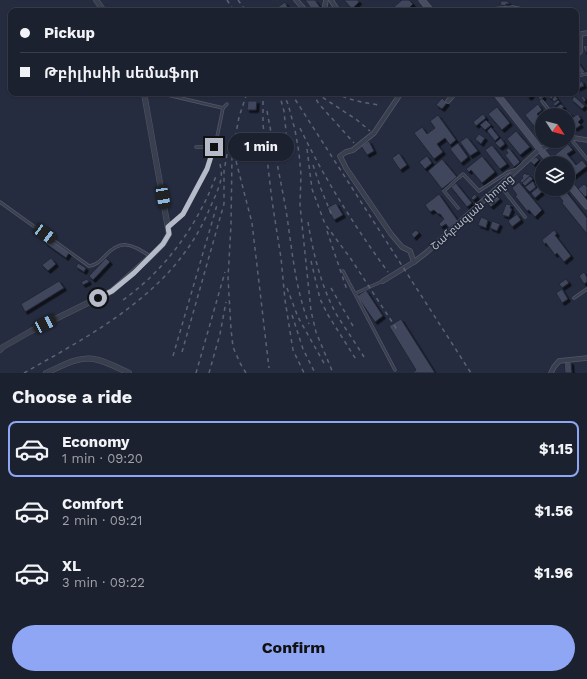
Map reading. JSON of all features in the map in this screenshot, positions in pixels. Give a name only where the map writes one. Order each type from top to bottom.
[{"type":"main road","points":[[422,0],[429,8]]},
{"type":"main road","points":[[498,96],[546,156]]},
{"type":"main road","points":[[575,191],[587,206]]},
{"type":"street","points":[[296,0],[303,8]]},
{"type":"street","points":[[0,350],[31,331],[112,291],[134,273],[163,244],[169,234],[145,96]]},
{"type":"street","points":[[400,96],[374,133],[353,150],[340,156],[346,168],[391,234],[402,246],[410,251],[414,262]]},
{"type":"street","points":[[448,101],[452,96]]},
{"type":"street","points":[[575,137],[587,140]]},
{"type":"street","name":"Շահբազյան փողոց","points":[[383,281],[427,252],[540,149]]},
{"type":"street","points":[[46,373],[81,359],[93,358],[104,361],[129,373]]},
{"type":"street","points":[[551,373],[559,361],[587,358]]},
{"type":"lane","points":[[502,8],[517,8]]},
{"type":"lane","points":[[579,41],[581,52],[579,54]]},
{"type":"lane","points":[[173,96],[223,108]]},
{"type":"lane","points":[[542,101],[548,108]]},
{"type":"lane","points":[[168,227],[183,214],[207,169],[223,108],[227,104]]},
{"type":"lane","points":[[575,145],[587,160]]},
{"type":"lane","points":[[196,147],[214,147]]},
{"type":"lane","points":[[458,208],[444,191],[463,174],[479,192],[508,172],[518,169]]},
{"type":"lane","points":[[500,186],[525,217]]},
{"type":"lane","points":[[0,202],[89,266],[96,265],[110,250],[122,244],[133,245],[151,256]]},
{"type":"lane","points":[[343,271],[395,370]]},
{"type":"lane","points":[[356,294],[383,281]]},
{"type":"lane","points":[[574,298],[587,289]]},
{"type":"building","points":[[305,0],[315,0],[321,8],[311,8]]},
{"type":"building","points":[[344,0],[358,0],[359,2],[351,8]]},
{"type":"building","points":[[402,0],[409,0],[413,4],[409,8],[394,7]]},
{"type":"building","points":[[501,1],[507,1],[510,4],[506,4],[506,6],[500,5]]},
{"type":"building","points":[[285,2],[288,8],[279,8],[278,7]]},
{"type":"building","points":[[587,45],[587,52],[585,52],[583,46]]},
{"type":"building","points":[[579,63],[585,72],[581,74],[579,71]]},
{"type":"building","points":[[582,81],[584,86],[579,88],[579,82]]},
{"type":"building","points":[[537,96],[544,97],[540,100]]},
{"type":"building","points":[[555,96],[558,99],[554,102],[552,99]]},
{"type":"building","points":[[574,96],[585,106],[582,109],[572,100]]},
{"type":"building","points":[[583,96],[586,100],[584,102],[581,97]]},
{"type":"building","points":[[442,98],[447,103],[442,109],[436,105]]},
{"type":"building","points":[[558,100],[560,102],[555,106],[553,104]]},
{"type":"building","points":[[248,101],[257,101],[256,110],[247,110]]},
{"type":"building","points":[[538,104],[541,108],[535,108],[535,127],[525,115]]},
{"type":"building","points":[[561,104],[564,107],[562,108],[555,108]]},
{"type":"building","points":[[497,107],[510,123],[502,130],[488,114]]},
{"type":"building","points":[[483,114],[486,118],[476,126],[473,122]]},
{"type":"building","points":[[578,114],[581,119],[578,122],[581,125],[575,129],[575,116]]},
{"type":"building","points":[[438,115],[456,140],[450,145],[445,138],[437,144],[443,152],[434,159],[414,133],[422,127],[427,134],[435,128],[430,121]]},
{"type":"building","points":[[486,120],[491,125],[485,130],[480,125]]},
{"type":"building","points":[[491,127],[499,137],[495,141],[487,131]]},
{"type":"building","points":[[516,131],[530,147],[520,155],[507,139]]},
{"type":"building","points":[[479,134],[485,138],[481,144],[475,139]]},
{"type":"building","points":[[467,137],[478,151],[470,156],[460,142]]},
{"type":"building","points":[[501,138],[505,144],[500,148],[495,143]]},
{"type":"building","points":[[369,141],[374,151],[367,155],[361,146]]},
{"type":"building","points":[[458,143],[468,157],[461,163],[450,149]]},
{"type":"building","points":[[492,145],[507,164],[500,169],[485,150]]},
{"type":"building","points":[[509,148],[520,162],[514,167],[505,155],[508,153],[506,150]]},
{"type":"building","points":[[563,148],[571,148],[573,150],[567,154],[569,156],[555,155]]},
{"type":"building","points":[[399,153],[407,165],[400,170],[392,158]]},
{"type":"building","points":[[427,156],[432,163],[425,169],[419,162]]},
{"type":"building","points":[[482,156],[495,172],[482,183],[471,170],[469,172],[466,169]]},
{"type":"building","points":[[535,158],[534,165],[530,161]]},
{"type":"building","points":[[442,159],[457,177],[442,189],[428,171]]},
{"type":"building","points":[[582,160],[587,166],[575,175],[575,164],[576,165]]},
{"type":"building","points":[[525,173],[530,176],[522,183],[520,181]]},
{"type":"building","points":[[530,176],[533,179],[525,186],[522,183]]},
{"type":"building","points":[[533,181],[535,185],[535,188],[530,192],[525,187]]},
{"type":"building","points":[[519,182],[542,210],[535,217],[529,210],[527,211],[515,196],[517,195],[512,188]]},
{"type":"building","points":[[456,183],[472,203],[467,207],[451,187]]},
{"type":"building","points":[[584,184],[587,186],[587,195],[585,197],[578,189]]},
{"type":"building","points":[[535,190],[535,196],[537,196],[535,198],[531,193]]},
{"type":"building","points":[[439,194],[458,221],[449,228],[446,224],[441,227],[439,224],[444,219],[434,210],[430,212],[425,205]]},
{"type":"building","points":[[475,194],[477,197],[473,200],[471,198]]},
{"type":"building","points":[[495,194],[500,199],[491,207],[486,202]]},
{"type":"building","points":[[559,196],[570,196],[587,218],[587,234],[562,203],[563,201]]},
{"type":"building","points":[[336,203],[343,215],[334,220],[327,208]]},
{"type":"building","points":[[506,204],[511,205],[510,208],[512,209],[509,217],[502,215]]},
{"type":"building","points":[[517,214],[521,220],[512,227],[508,221]]},
{"type":"building","points":[[481,217],[488,220],[486,228],[478,225]]},
{"type":"building","points":[[492,221],[500,224],[497,231],[490,228]]},
{"type":"building","points":[[416,230],[419,233],[414,238],[411,234]]},
{"type":"building","points":[[554,230],[557,234],[555,235],[571,256],[564,262],[557,253],[555,255],[546,243],[544,244],[542,240]]},
{"type":"building","points":[[49,238],[69,253],[66,258],[45,243]]},
{"type":"building","points":[[51,258],[56,264],[48,271],[42,265]]},
{"type":"building","points":[[106,258],[110,262],[93,280],[89,276]]},
{"type":"building","points":[[78,263],[86,268],[84,272],[76,267]]},
{"type":"building","points":[[584,272],[587,277],[587,282],[584,284],[579,276]]},
{"type":"building","points":[[87,279],[89,282],[83,285],[81,282]]},
{"type":"building","points":[[566,279],[569,283],[562,288],[559,284]]},
{"type":"building","points":[[59,281],[64,288],[25,312],[21,304]]},
{"type":"building","points":[[562,289],[568,299],[562,303],[556,293]]},
{"type":"building","points":[[366,290],[383,316],[375,322],[357,296]]},
{"type":"building","points":[[401,319],[435,373],[412,373],[416,370],[389,326]]},
{"type":"building","points":[[564,362],[571,362],[572,373],[565,373]]},
{"type":"railway","points":[[227,0],[232,8]]},
{"type":"railway","points":[[238,0],[244,8]]},
{"type":"railway","points":[[246,96],[239,117],[232,155],[231,225],[228,278],[233,347],[246,373]]},
{"type":"railway","points":[[263,96],[263,124],[272,201],[281,258],[285,300],[293,350],[304,373]]},
{"type":"railway","points":[[280,96],[284,111],[288,152]]},
{"type":"railway","points":[[284,96],[295,130],[299,153],[301,175],[300,205],[311,311],[316,332],[333,373]]},
{"type":"railway","points":[[293,96],[471,373]]},
{"type":"railway","points":[[314,96],[319,104],[354,143]]},
{"type":"railway","points":[[321,96],[357,120],[370,131]]},
{"type":"railway","points":[[342,96],[357,101],[380,105]]},
{"type":"railway","points":[[267,111],[286,210],[297,282],[309,324]]},
{"type":"railway","points":[[300,128],[319,165],[341,202],[388,272]]},
{"type":"railway","points":[[182,352],[224,204],[224,171],[228,149]]},
{"type":"railway","points":[[307,149],[312,189],[325,224],[351,259],[398,331]]},
{"type":"railway","points":[[236,161],[252,223],[269,368]]},
{"type":"railway","points":[[24,373],[105,325],[155,286],[176,264],[194,239],[214,199],[221,179],[220,164]]},
{"type":"railway","points":[[313,165],[332,216]]},
{"type":"railway","points":[[123,300],[153,275],[166,261],[190,229],[209,194],[216,176]]},
{"type":"railway","points":[[173,356],[217,205]]},
{"type":"railway","points":[[308,222],[318,268],[330,302],[364,357]]},
{"type":"railway","points":[[327,231],[347,290]]},
{"type":"railway","points":[[311,261],[320,299],[328,315],[357,361]]},
{"type":"railway","points":[[196,373],[225,272]]},
{"type":"railway","points":[[287,288],[298,317],[325,365]]},
{"type":"railway","points":[[331,288],[353,326]]},
{"type":"railway","points":[[209,373],[220,334],[226,302]]},
{"type":"railway","points":[[292,315],[303,349],[315,373]]},
{"type":"route","points":[[98,298],[112,291],[134,273],[163,244],[169,234],[168,227],[183,214],[207,169],[214,147]]}]
